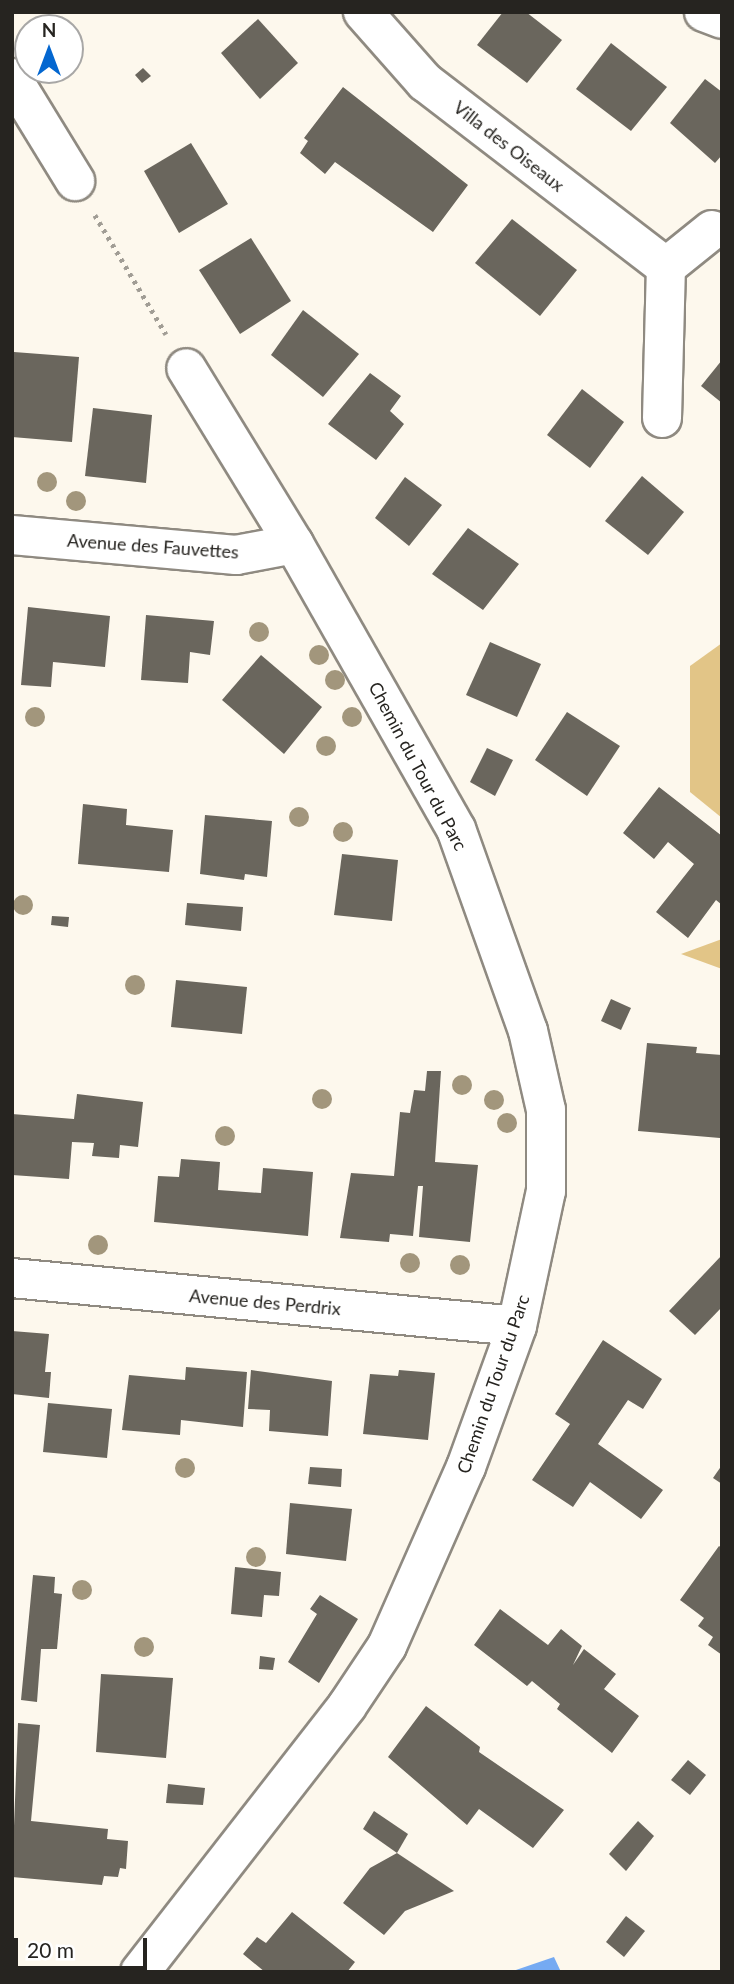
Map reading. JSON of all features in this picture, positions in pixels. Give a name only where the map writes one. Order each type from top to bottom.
[{"type":"street","name":"Villa des Oiseaux","points":[[363,12],[425,82],[666,267]]},
{"type":"street","points":[[704,12],[722,19]]},
{"type":"street","points":[[12,78],[75,181]]},
{"type":"street","points":[[662,418],[666,267],[712,230]]},
{"type":"street","name":"Chemin du Tour du Parc","points":[[140,1972],[347,1706],[387,1646],[467,1467],[517,1326],[546,1191],[546,1110],[528,1031],[456,829],[294,544],[186,368]]},
{"type":"street","name":"Avenue des Fauvettes","points":[[12,535],[236,555],[294,544]]},
{"type":"street","name":"Avenue des Perdrix","points":[[12,1278],[517,1326]]},
{"type":"path","points":[[75,181],[186,368]]},
{"type":"shaded area","points":[[722,643],[722,818],[690,792],[690,666]]},
{"type":"shaded area","points":[[722,939],[722,969],[681,954]]},
{"type":"water","points":[[554,1957],[561,1972],[510,1972]]},
{"type":"building","points":[[503,12],[526,12],[562,40],[527,83],[477,45]]},
{"type":"building","points":[[258,19],[298,63],[260,99],[221,53]]},
{"type":"building","points":[[611,43],[667,87],[631,131],[576,89]]},
{"type":"building","points":[[143,68],[151,76],[142,83],[135,75]]},
{"type":"building","points":[[705,79],[722,92],[722,155],[715,163],[670,123]]},
{"type":"building","points":[[343,87],[468,185],[433,232],[335,162],[325,174],[300,153],[308,141],[304,138]]},
{"type":"building","points":[[191,143],[228,204],[179,233],[144,171]]},
{"type":"building","points":[[512,219],[577,270],[540,316],[475,263]]},
{"type":"building","points":[[251,238],[291,301],[240,334],[199,270]]},
{"type":"building","points":[[303,310],[359,354],[323,397],[271,355]]},
{"type":"building","points":[[14,352],[79,357],[72,442],[12,437]]},
{"type":"building","points":[[722,360],[722,403],[701,386]]},
{"type":"building","points":[[370,373],[401,396],[390,411],[404,424],[376,460],[328,424]]},
{"type":"building","points":[[582,389],[624,422],[590,468],[547,435]]},
{"type":"building","points":[[93,408],[152,415],[146,483],[85,476]]},
{"type":"building","points":[[642,476],[684,512],[648,555],[605,521]]},
{"type":"building","points":[[405,477],[442,505],[409,546],[375,518]]},
{"type":"building","points":[[468,528],[519,564],[483,610],[432,574]]},
{"type":"building","points":[[28,607],[110,616],[105,667],[53,662],[51,687],[21,685]]},
{"type":"building","points":[[146,615],[214,621],[210,655],[190,652],[188,683],[141,680]]},
{"type":"building","points":[[490,642],[541,664],[517,717],[466,695]]},
{"type":"building","points":[[261,655],[322,707],[284,754],[222,700]]},
{"type":"building","points":[[567,712],[620,746],[587,796],[535,760]]},
{"type":"building","points":[[487,748],[513,760],[495,796],[470,782]]},
{"type":"building","points":[[659,787],[722,836],[722,905],[716,900],[688,938],[656,912],[694,864],[668,842],[654,859],[623,833]]},
{"type":"building","points":[[83,804],[127,809],[126,825],[173,830],[169,872],[78,864]]},
{"type":"building","points":[[205,815],[272,821],[267,877],[245,874],[244,880],[200,874]]},
{"type":"building","points":[[342,854],[398,860],[392,921],[334,915]]},
{"type":"building","points":[[187,903],[243,907],[241,931],[185,925]]},
{"type":"building","points":[[52,916],[69,917],[68,927],[51,925]]},
{"type":"building","points":[[176,980],[247,987],[242,1034],[171,1027]]},
{"type":"building","points":[[611,999],[631,1008],[621,1030],[601,1021]]},
{"type":"building","points":[[647,1043],[697,1047],[696,1053],[722,1055],[720,1138],[638,1131]]},
{"type":"building","points":[[427,1071],[441,1071],[435,1162],[478,1165],[470,1242],[419,1237],[423,1186],[418,1186],[413,1236],[390,1234],[389,1242],[340,1238],[351,1173],[394,1176],[400,1112],[410,1113],[414,1090],[425,1091]]},
{"type":"building","points":[[77,1094],[143,1102],[138,1147],[120,1145],[119,1158],[92,1156],[94,1143],[72,1142],[69,1179],[12,1175],[12,1114],[74,1119]]},
{"type":"building","points":[[181,1159],[220,1162],[218,1190],[261,1193],[263,1168],[313,1172],[308,1236],[154,1222],[158,1176],[179,1177]]},
{"type":"building","points":[[722,1255],[722,1307],[695,1335],[669,1311]]},
{"type":"building","points":[[12,1331],[49,1334],[45,1372],[51,1372],[49,1398],[12,1394]]},
{"type":"building","points":[[603,1340],[662,1379],[643,1409],[628,1400],[598,1444],[663,1490],[641,1519],[590,1482],[573,1507],[532,1480],[570,1424],[555,1414]]},
{"type":"building","points":[[186,1367],[247,1372],[243,1427],[181,1420],[180,1435],[122,1430],[129,1375],[185,1380]]},
{"type":"building","points":[[251,1370],[332,1381],[328,1436],[269,1431],[270,1410],[248,1409]]},
{"type":"building","points":[[399,1370],[435,1373],[428,1440],[363,1434],[370,1374],[398,1376]]},
{"type":"building","points":[[48,1403],[112,1409],[107,1458],[43,1452]]},
{"type":"building","points":[[722,1465],[722,1484],[713,1478]]},
{"type":"building","points":[[310,1467],[342,1469],[341,1487],[308,1484]]},
{"type":"building","points":[[290,1503],[352,1509],[346,1561],[286,1554]]},
{"type":"building","points":[[719,1546],[722,1548],[722,1655],[708,1645],[713,1637],[698,1626],[704,1618],[680,1600]]},
{"type":"building","points":[[235,1567],[281,1572],[279,1596],[264,1595],[262,1617],[231,1614]]},
{"type":"building","points":[[33,1575],[55,1577],[54,1593],[62,1594],[57,1649],[41,1649],[37,1702],[21,1700]]},
{"type":"building","points":[[320,1595],[358,1619],[319,1683],[288,1662],[317,1614],[310,1609]]},
{"type":"building","points":[[500,1609],[548,1645],[561,1629],[582,1646],[573,1665],[584,1649],[616,1674],[604,1689],[639,1716],[612,1753],[557,1709],[560,1704],[532,1681],[527,1686],[474,1645]]},
{"type":"building","points":[[260,1656],[275,1658],[273,1670],[259,1669]]},
{"type":"building","points":[[101,1674],[173,1678],[166,1758],[96,1752]]},
{"type":"building","points":[[426,1706],[480,1747],[479,1752],[564,1810],[533,1848],[479,1809],[467,1825],[388,1757]]},
{"type":"building","points":[[18,1723],[40,1725],[31,1821],[108,1829],[107,1839],[128,1841],[126,1869],[120,1868],[118,1877],[104,1876],[102,1885],[12,1877]]},
{"type":"building","points":[[688,1760],[706,1775],[690,1795],[671,1780]]},
{"type":"building","points":[[168,1784],[205,1788],[203,1805],[166,1803]]},
{"type":"building","points":[[374,1811],[408,1834],[397,1853],[363,1829]]},
{"type":"building","points":[[638,1821],[654,1836],[626,1871],[609,1854]]},
{"type":"building","points":[[397,1853],[454,1891],[405,1911],[384,1935],[343,1903],[370,1868]]},
{"type":"building","points":[[292,1912],[355,1962],[347,1972],[265,1972],[243,1954],[257,1937],[266,1943]]},
{"type":"building","points":[[626,1916],[645,1931],[624,1957],[606,1942]]}]
